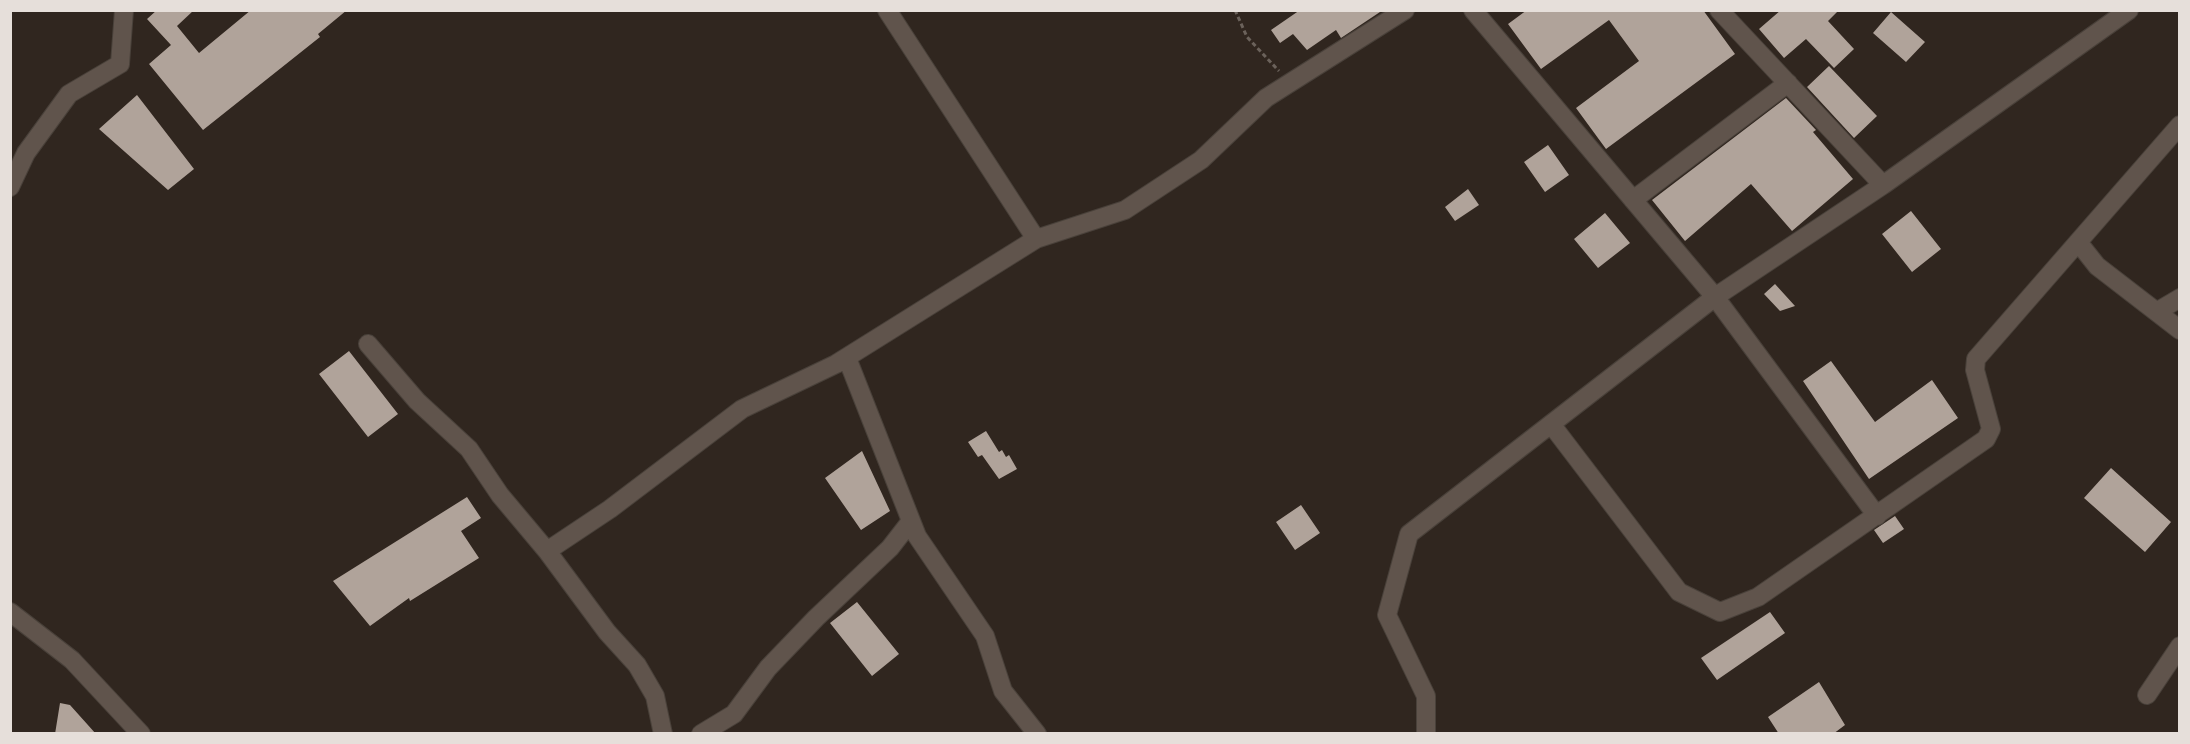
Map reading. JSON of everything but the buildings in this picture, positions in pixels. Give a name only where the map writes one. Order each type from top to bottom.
[{"type":"street","points":[[10,187],[26,153],[69,94],[120,64],[124,10]]},
{"type":"street","points":[[887,10],[1036,239]]},
{"type":"street","points":[[547,551],[610,509],[742,409],[847,358],[1036,239],[1125,210],[1202,160],[1266,98],[1405,10]]},
{"type":"street","points":[[1473,10],[1715,297],[1876,516]]},
{"type":"street","points":[[1719,10],[1883,185]]},
{"type":"street","points":[[1426,734],[1426,696],[1387,615],[1409,534],[1715,297],[1883,185],[2130,10]]},
{"type":"street","points":[[1633,200],[1788,83]]},
{"type":"street","points":[[1551,424],[1679,592],[1720,612],[1758,597],[1986,439],[1991,429],[1975,370],[1976,359],[2180,125]]},
{"type":"street","points":[[2078,242],[2097,266],[2180,330]]},
{"type":"street","points":[[2158,311],[2180,298]]},
{"type":"street","points":[[368,344],[417,401],[469,449],[500,495],[547,551],[607,632],[637,665],[655,696],[663,734]]},
{"type":"street","points":[[847,358],[917,536],[985,636],[1003,691],[1037,734]]},
{"type":"street","points":[[701,734],[734,714],[768,668],[832,602],[890,548],[911,521]]},
{"type":"street","points":[[10,612],[72,660],[141,734]]},
{"type":"street","points":[[2147,695],[2180,646]]},
{"type":"path","points":[[1235,10],[1247,37],[1290,82]]}]
